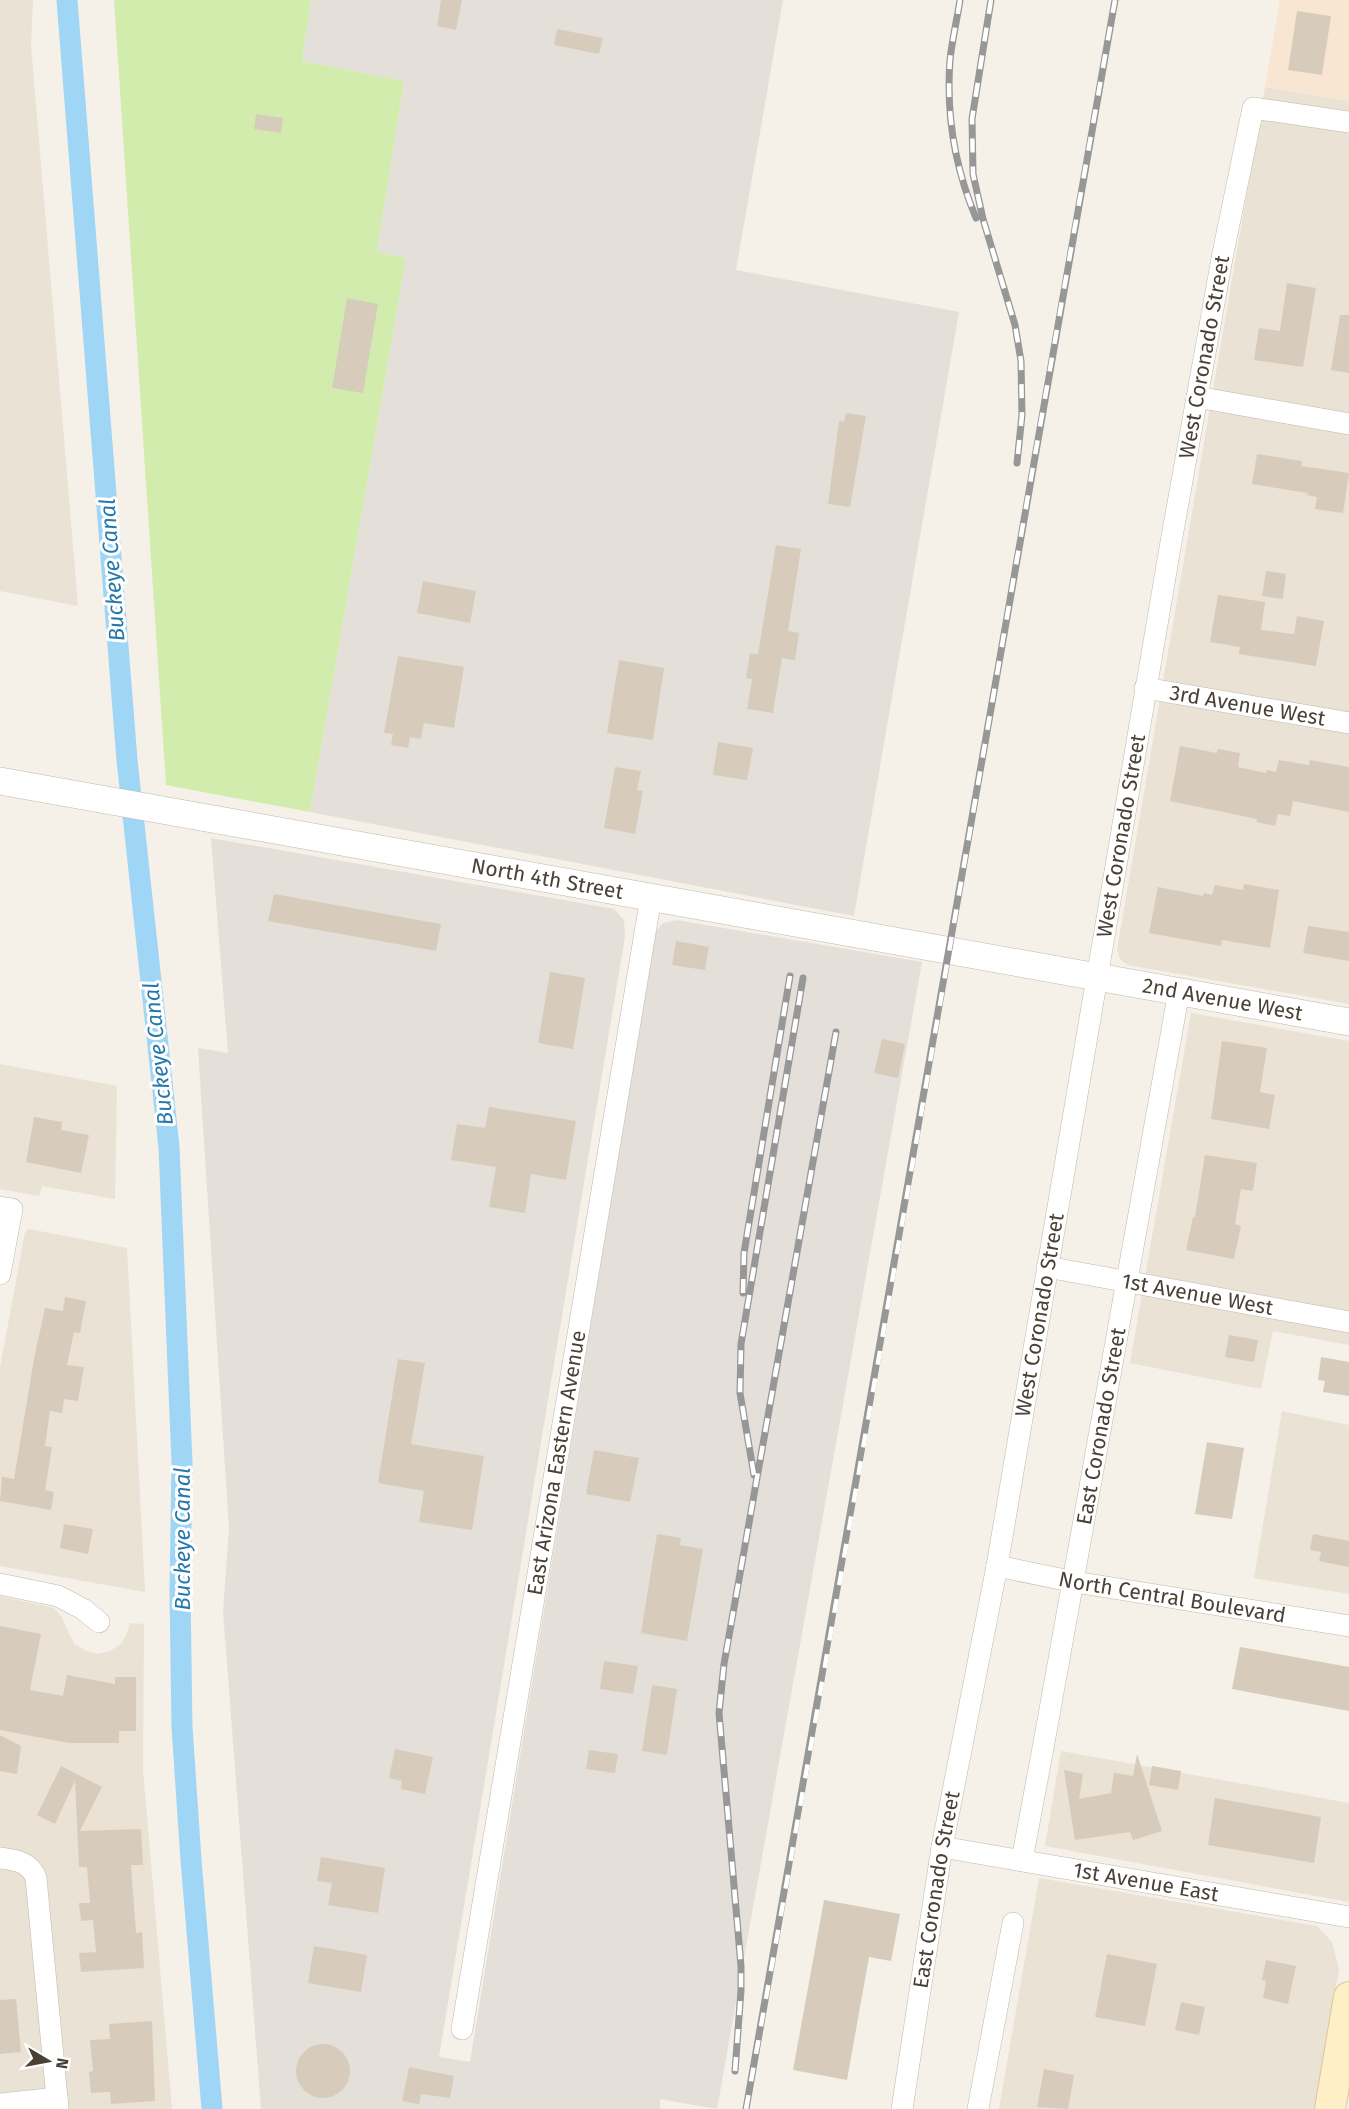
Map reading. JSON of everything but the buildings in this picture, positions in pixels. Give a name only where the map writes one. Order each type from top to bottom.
[{"type":"main road","points":[[1330,2109],[1349,1997]]},
{"type":"street","name":"West Coronado Street","points":[[997,1566],[1145,688],[1223,253],[1252,108],[1349,122]]},
{"type":"street","points":[[1197,397],[1349,424]]},
{"type":"street","name":"3rd Avenue West","points":[[1145,688],[1349,723]]},
{"type":"street","name":"North 4th Street","points":[[0,781],[1096,977]]},
{"type":"street","name":"East Arizona Eastern Avenue","points":[[462,2029],[651,897]]},
{"type":"street","name":"2nd Avenue West","points":[[1096,977],[1349,1022]]},
{"type":"street","name":"East Coronado Street","points":[[1022,1860],[1075,1582],[1179,991]]},
{"type":"street","points":[[0,1274],[6,1208]]},
{"type":"street","name":"1st Avenue West","points":[[1047,1267],[1349,1322]]},
{"type":"street","name":"East Coronado Street","points":[[902,2109],[942,1846],[997,1566]]},
{"type":"street","name":"North Central Boulevard","points":[[997,1566],[1075,1582],[1349,1626]]},
{"type":"street","points":[[0,1584],[58,1596],[83,1609],[99,1622]]},
{"type":"street","name":"1st Avenue East","points":[[942,1846],[1349,1917]]},
{"type":"street","points":[[0,1858],[24,1863],[33,1869],[36,1878],[57,2104],[0,2104]]},
{"type":"street","points":[[978,2109],[1013,1923]]},
{"type":"shaded area","points":[[0,0],[33,0],[31,45],[78,606],[0,591]]},
{"type":"shaded area","points":[[311,0],[783,0],[736,270],[959,312],[854,916],[310,812],[406,258],[377,252],[404,81],[302,61]]},
{"type":"shaded area","points":[[1280,0],[1349,0],[1349,101],[1265,87]]},
{"type":"shaded area","points":[[1265,87],[1349,101],[1349,1004],[1128,965],[1120,959],[1117,950]]},
{"type":"shaded area","points":[[211,838],[614,909],[624,920],[625,936],[439,2057],[470,2062],[655,932],[663,923],[677,920],[922,962],[717,2109],[660,2099],[660,2109],[261,2109],[223,1611],[229,1529],[198,1048],[228,1053]]},
{"type":"shaded area","points":[[1191,1013],[1349,1041],[1349,1345],[1273,1331],[1261,1389],[1130,1363]]},
{"type":"shaded area","points":[[0,1064],[117,1086],[115,1199],[42,1186],[39,1196],[0,1189]]},
{"type":"shaded area","points":[[29,1229],[127,1248],[145,1592],[0,1566],[0,1368],[25,1232]]},
{"type":"shaded area","points":[[1282,1411],[1349,1425],[1349,1594],[1254,1578]]},
{"type":"shaded area","points":[[0,1596],[54,1608],[61,1616],[74,1644],[98,1654],[110,1651],[121,1644],[130,1623],[144,1624],[143,1769],[172,2109],[0,2109]]},
{"type":"shaded area","points":[[1061,1751],[1349,1803],[1349,1902],[1045,1846]]},
{"type":"shaded area","points":[[1039,1878],[1317,1926],[1332,1942],[1339,1969],[1315,2109],[999,2109]]},
{"type":"green space","points":[[114,0],[311,0],[302,61],[404,81],[377,252],[406,258],[310,812],[166,785]]},
{"type":"waterway","name":"Buckeye Canal","points":[[67,0],[127,760],[169,1147],[182,1463],[180,1591],[182,1727],[212,2109]]},
{"type":"railway","points":[[960,0],[950,60],[949,100],[957,160],[976,218]]},
{"type":"railway","points":[[991,0],[972,119],[973,174],[983,219],[1015,325],[1021,361],[1022,415],[1017,463]]},
{"type":"railway","points":[[746,2109],[1115,0]]},
{"type":"railway","points":[[743,1293],[744,1253],[790,976]]},
{"type":"railway","points":[[754,1475],[740,1393],[741,1344],[803,978]]},
{"type":"railway","points":[[735,2071],[741,1966],[719,1713],[724,1664],[836,1032]]}]
